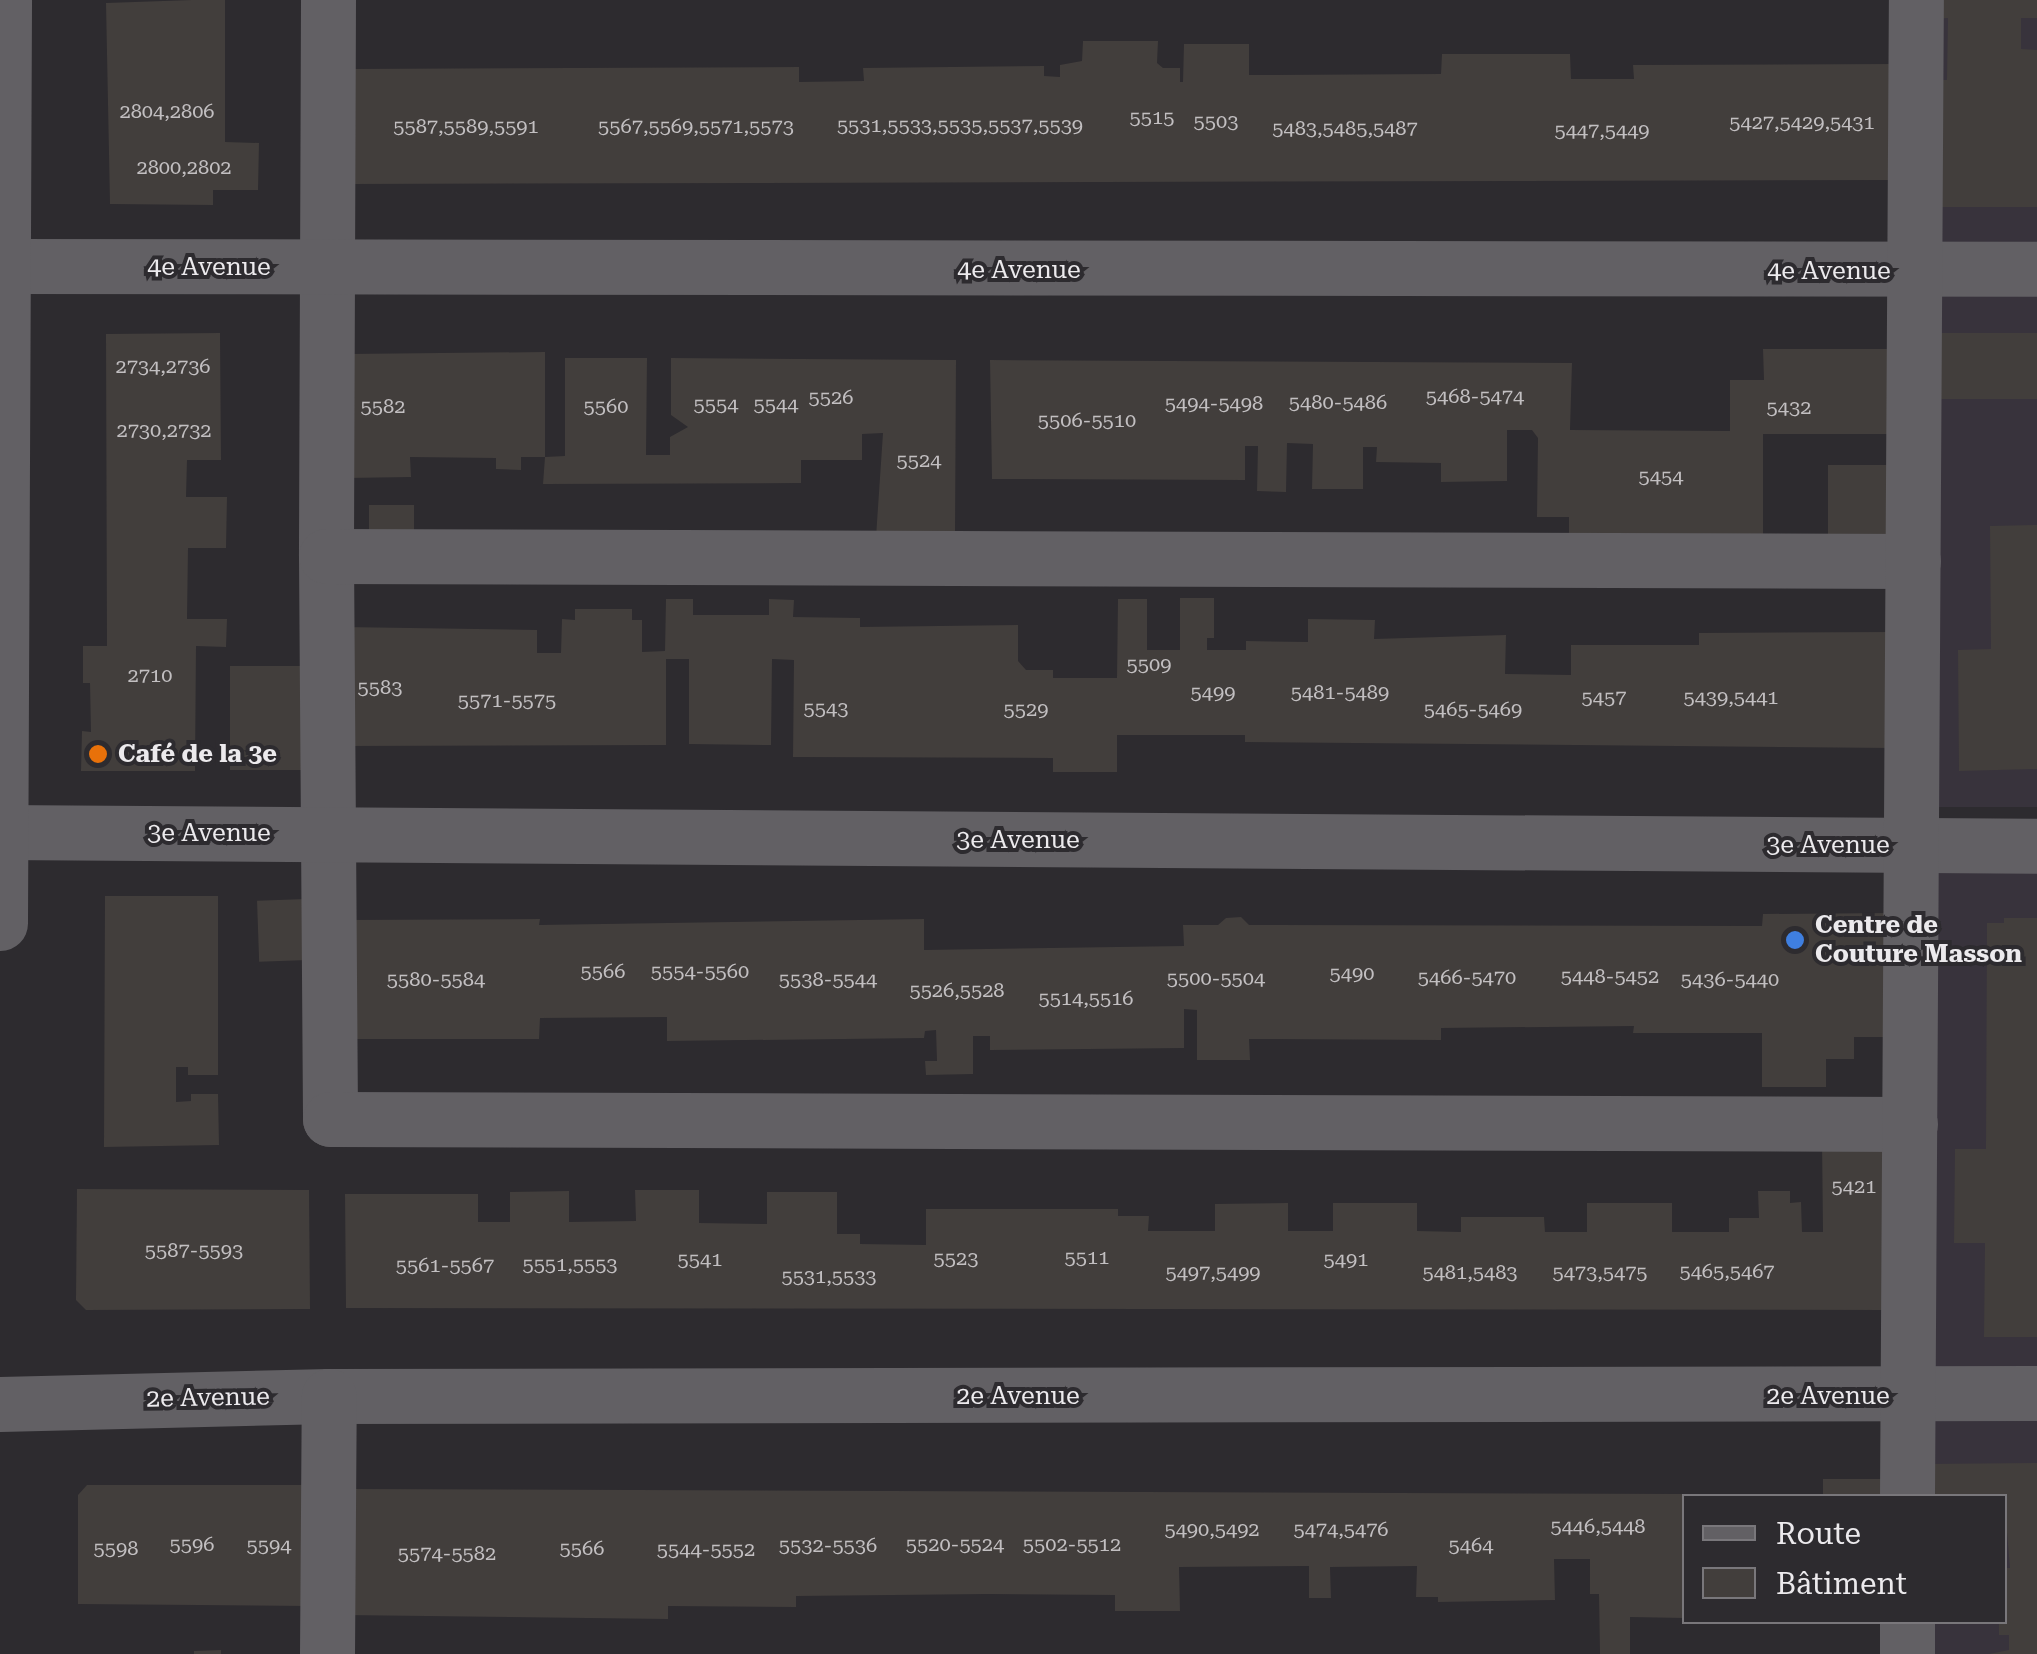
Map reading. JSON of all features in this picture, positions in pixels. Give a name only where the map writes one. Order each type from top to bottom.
[{"type":"street","points":[[0,923],[4,0]]},
{"type":"street","points":[[328,0],[330,1119],[1910,1124]]},
{"type":"street","points":[[1907,1494],[1916,0]]},
{"type":"street","name":"4e Avenue","points":[[1,266],[1914,272],[2037,269]]},
{"type":"street","points":[[326,556],[1912,561]]},
{"type":"street","name":"3e Avenue","points":[[1,832],[2037,846]]},
{"type":"street","name":"2e Avenue","points":[[0,1404],[329,1396],[2037,1393]]},
{"type":"street","points":[[327,1654],[329,1396]]},
{"type":"street","points":[[1907,1624],[1907,1654]]},
{"type":"shaded area","points":[[1917,0],[2037,0],[2037,807],[1917,807]]},
{"type":"shaded area","points":[[2037,870],[2037,1654],[1903,1654],[1903,1624],[2007,1624],[2007,1494],[1904,1494],[1905,871]]},
{"type":"building","points":[[225,0],[225,142],[259,143],[258,190],[213,190],[213,205],[110,204],[106,3]]},
{"type":"building","points":[[1932,0],[2037,0],[2037,18],[2021,18],[2021,49],[2037,50],[2037,207],[1930,207],[1930,80],[1947,80],[1948,18],[1932,19]]},
{"type":"building","points":[[1083,41],[1158,41],[1157,63],[1163,68],[1180,68],[1180,82],[1184,44],[1249,44],[1249,75],[1441,74],[1442,54],[1570,54],[1571,79],[1634,79],[1633,65],[1895,64],[1895,180],[349,184],[349,69],[799,67],[799,82],[864,81],[863,68],[1044,66],[1044,76],[1060,77],[1060,65],[1082,61]]},
{"type":"building","points":[[220,333],[221,460],[187,460],[186,497],[227,497],[226,548],[188,548],[187,619],[227,619],[226,647],[196,646],[195,771],[81,771],[82,731],[91,732],[90,683],[83,683],[83,646],[107,646],[106,334]]},
{"type":"building","points":[[1929,333],[2037,333],[2037,399],[1929,399]]},
{"type":"building","points":[[1763,349],[1895,349],[1895,434],[1763,434],[1763,535],[1569,534],[1569,517],[1537,517],[1538,438],[1532,430],[1507,430],[1507,481],[1441,482],[1441,463],[1376,462],[1377,447],[1363,447],[1363,489],[1312,489],[1313,444],[1287,443],[1286,492],[1257,491],[1258,446],[1245,446],[1245,480],[992,479],[990,360],[1572,363],[1570,430],[1730,431],[1730,380],[1764,380]]},
{"type":"building","points":[[545,352],[545,457],[521,457],[521,470],[496,469],[496,458],[410,457],[411,477],[347,478],[348,354]]},
{"type":"building","points":[[565,358],[647,358],[646,455],[670,455],[670,437],[688,427],[671,415],[671,358],[956,360],[955,537],[876,537],[883,433],[862,434],[862,460],[801,460],[801,483],[543,484],[545,457],[565,456]]},
{"type":"building","points":[[1828,465],[1892,465],[1892,537],[1828,537]]},
{"type":"building","points":[[369,505],[414,505],[414,535],[369,535]]},
{"type":"building","points":[[2037,525],[2037,769],[1959,771],[1958,650],[1991,649],[1990,526]]},
{"type":"building","points":[[1180,598],[1214,598],[1214,638],[1207,638],[1207,650],[1246,650],[1246,641],[1308,642],[1308,619],[1375,620],[1374,639],[1506,635],[1505,674],[1571,675],[1571,645],[1699,645],[1699,633],[1892,632],[1892,748],[1245,742],[1245,735],[1117,735],[1117,772],[1053,772],[1053,758],[793,757],[794,660],[772,659],[771,745],[689,744],[689,659],[666,659],[666,745],[344,746],[344,627],[537,630],[537,653],[561,653],[562,619],[575,620],[575,609],[632,609],[632,620],[642,620],[642,652],[665,651],[666,599],[693,599],[693,615],[769,615],[769,599],[794,600],[793,617],[860,618],[860,627],[1018,625],[1018,661],[1026,670],[1053,670],[1053,678],[1117,678],[1118,599],[1147,599],[1147,650],[1180,650]]},
{"type":"building","points":[[230,666],[310,666],[310,770],[230,770]]},
{"type":"building","points":[[105,896],[218,896],[218,1075],[188,1075],[188,1067],[176,1067],[176,1102],[191,1101],[191,1094],[218,1094],[219,1145],[104,1147]]},
{"type":"building","points":[[306,899],[308,960],[259,962],[257,901]]},
{"type":"building","points":[[1891,913],[1891,1037],[1854,1037],[1854,1059],[1826,1059],[1826,1087],[1762,1087],[1762,1033],[1633,1033],[1634,1026],[1441,1028],[1441,1040],[1249,1039],[1250,1060],[1197,1060],[1197,1010],[1184,1009],[1184,1048],[990,1050],[990,1036],[973,1036],[973,1074],[926,1075],[925,1061],[937,1061],[936,1030],[925,1031],[924,1038],[667,1041],[667,1017],[540,1018],[539,1039],[344,1039],[344,920],[540,919],[539,925],[924,919],[924,950],[1184,946],[1183,925],[1218,925],[1226,918],[1241,917],[1249,925],[1762,926],[1763,914]]},
{"type":"building","points":[[2004,918],[2037,918],[2037,1337],[1984,1337],[1985,1243],[1954,1243],[1955,1149],[1986,1149],[1987,923],[2004,923]]},
{"type":"building","points":[[1884,1139],[1887,1310],[346,1308],[345,1194],[478,1194],[478,1222],[510,1222],[510,1192],[569,1191],[569,1222],[636,1221],[635,1190],[699,1190],[699,1223],[767,1224],[767,1192],[837,1192],[837,1234],[860,1234],[860,1244],[926,1245],[926,1209],[1118,1209],[1118,1216],[1149,1216],[1148,1231],[1215,1231],[1215,1204],[1288,1203],[1288,1231],[1333,1231],[1333,1203],[1417,1203],[1417,1231],[1461,1232],[1461,1217],[1544,1217],[1545,1232],[1587,1232],[1587,1203],[1672,1203],[1672,1232],[1729,1232],[1729,1218],[1759,1218],[1758,1191],[1790,1191],[1790,1203],[1801,1202],[1802,1232],[1823,1232],[1822,1141]]},
{"type":"building","points":[[77,1189],[309,1190],[310,1309],[86,1310],[76,1300]]},
{"type":"building","points":[[2037,1463],[2037,1654],[1989,1654],[2009,1650],[2009,1635],[1999,1635],[1999,1624],[2007,1624],[2007,1494],[1926,1494],[1926,1464]]},
{"type":"building","points":[[1823,1479],[1889,1479],[1889,1494],[1823,1494]]},
{"type":"building","points":[[87,1485],[309,1485],[307,1606],[78,1604],[78,1495]]},
{"type":"building","points":[[345,1489],[1685,1494],[1682,1618],[1630,1617],[1630,1654],[1600,1654],[1599,1594],[1590,1594],[1590,1559],[1554,1559],[1555,1600],[1438,1602],[1438,1597],[1416,1597],[1417,1566],[1330,1567],[1331,1598],[1309,1598],[1309,1566],[1179,1567],[1180,1611],[1115,1611],[1115,1595],[988,1594],[796,1596],[796,1607],[668,1606],[668,1619],[343,1615]]},
{"type":"building","points":[[221,1650],[221,1654],[194,1654],[194,1651]]},
{"type":"place","name":"Café de la 3e","points":[[98,754]]},
{"type":"place","name":"Centre de Couture Masson","points":[[1795,940]]}]
